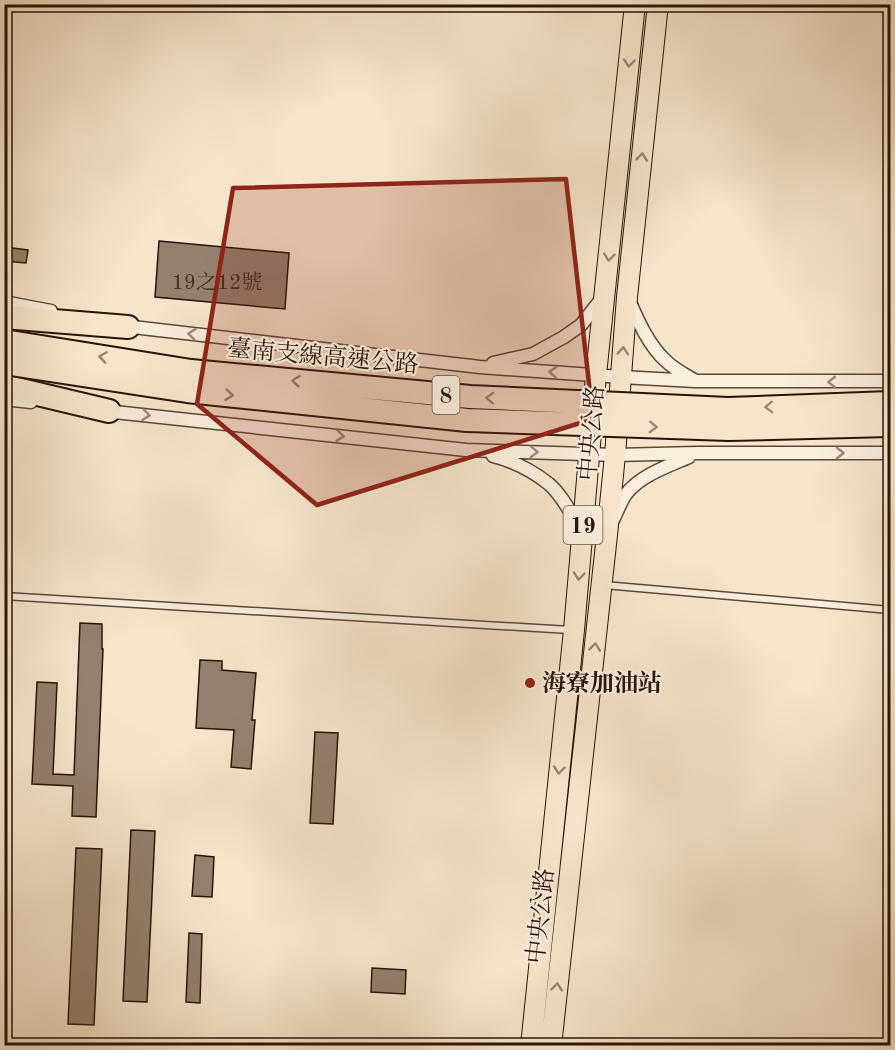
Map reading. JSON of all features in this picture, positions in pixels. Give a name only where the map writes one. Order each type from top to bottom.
[{"type":"highway","points":[[4,317],[129,327]]},
{"type":"highway","name":"臺南支線高速公路","points":[[4,341],[191,371],[470,397],[728,409],[891,403]]},
{"type":"highway","name":"臺南支線高速公路","points":[[4,363],[187,391],[467,420],[729,429],[891,425]]},
{"type":"highway","points":[[4,386],[109,411]]},
{"type":"main road","name":"中央公路","points":[[531,1046],[574,630],[588,454],[635,4]]},
{"type":"main road","name":"中央公路","points":[[551,1046],[607,535],[627,297],[658,4]]},
{"type":"street","points":[[480,367],[533,354],[564,337],[581,325],[605,294]]},
{"type":"street","points":[[627,297],[641,326],[664,360],[695,381]]},
{"type":"street","points":[[4,302],[129,327],[480,367],[695,381],[891,381]]},
{"type":"street","points":[[4,399],[466,450],[615,455],[891,453]]},
{"type":"street","points":[[466,450],[506,459],[550,484],[583,532]]},
{"type":"street","points":[[607,535],[626,494],[640,481],[656,471],[697,453]]},
{"type":"lane","points":[[601,585],[891,610]]},
{"type":"lane","points":[[4,596],[574,630]]},
{"type":"highlighted area","points":[[566,179],[593,419],[317,505],[197,404],[233,188]]},
{"type":"building","points":[[159,241],[289,253],[285,309],[155,297]]},
{"type":"building","points":[[4,247],[28,250],[26,263],[4,261]]},
{"type":"building","points":[[80,623],[102,624],[96,817],[72,816],[73,786],[32,784],[37,682],[57,683],[53,774],[74,775]]},
{"type":"building","points":[[200,660],[222,661],[222,670],[256,673],[251,769],[231,767],[234,730],[196,728]]},
{"type":"building","points":[[315,732],[338,733],[333,824],[310,823]]},
{"type":"building","points":[[131,830],[155,831],[147,1002],[123,1001]]},
{"type":"building","points":[[76,848],[102,849],[94,1025],[68,1024]]},
{"type":"building","points":[[195,855],[214,857],[212,897],[192,896]]},
{"type":"building","points":[[189,933],[202,934],[200,1003],[186,1002]]},
{"type":"building","points":[[372,968],[406,970],[405,994],[371,992]]},
{"type":"place","name":"海寮加油站","points":[[530,683]]}]
